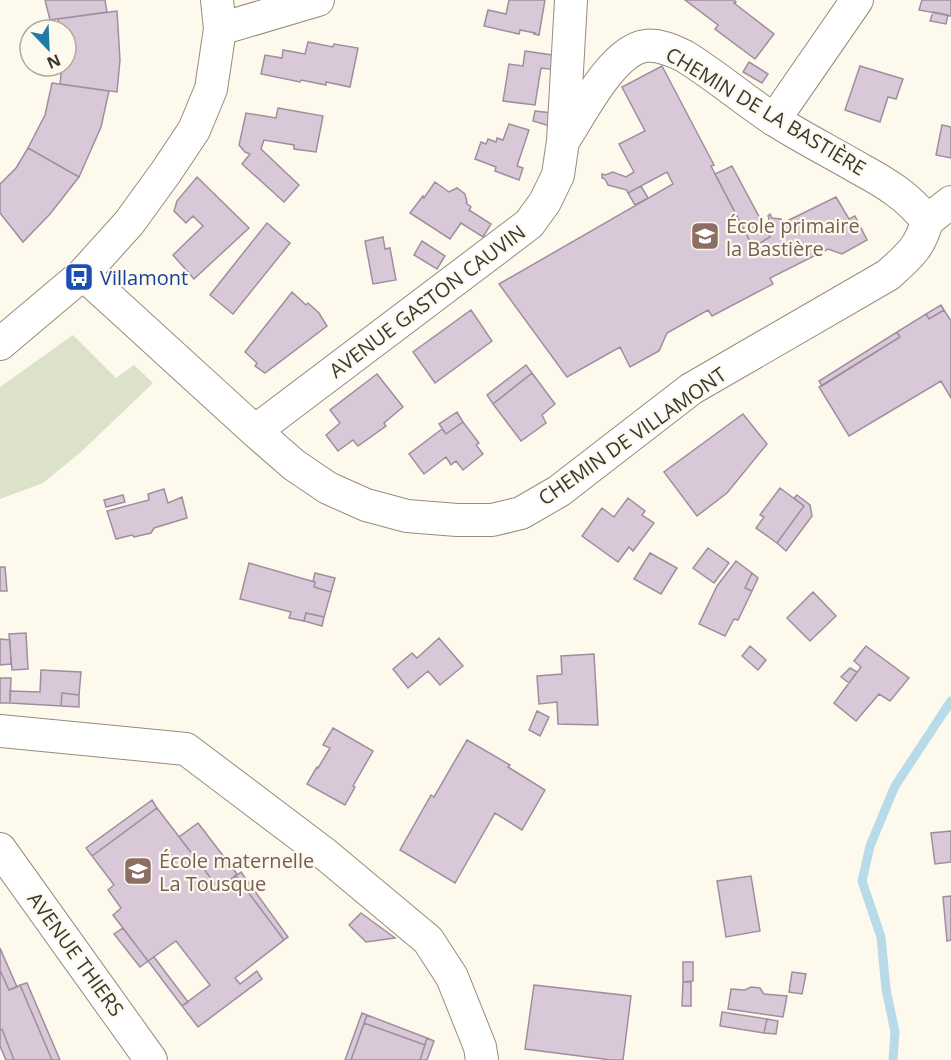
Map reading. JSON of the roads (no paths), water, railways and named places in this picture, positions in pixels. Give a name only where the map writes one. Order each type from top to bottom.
[{"type":"street","points":[[0,344],[83,274],[129,223],[166,172],[194,129],[211,89],[219,15],[318,0]]},
{"type":"street","name":"AVENUE GASTON CAUVIN","points":[[255,431],[530,224],[545,202],[558,175],[563,141],[572,0]]},
{"type":"street","points":[[774,120],[857,0]]},
{"type":"street","name":"CHEMIN DE LA BASTIÈRE","points":[[563,141],[610,69],[628,53],[644,46],[662,46],[683,56],[774,120],[890,186],[920,211],[939,212]]},
{"type":"street","name":"CHEMIN DE VILLAMONT","points":[[83,274],[255,431],[294,465],[328,488],[366,504],[407,516],[492,520],[521,513],[559,492],[691,389],[888,275],[909,257],[939,212]]},
{"type":"street","points":[[0,731],[186,749],[325,854],[428,940],[452,977],[480,1047],[482,1060]]},
{"type":"street","points":[[0,755],[38,734]]},
{"type":"street","name":"AVENUE THIERS","points":[[0,849],[151,1060]]},
{"type":"waterway","points":[[893,1060],[895,1032],[886,989],[881,937],[862,881],[870,846],[895,786],[951,701]]},
{"type":"place","name":"École primaire la Bastière","points":[[705,236]]},
{"type":"place","name":"Villamont","points":[[79,277]]},
{"type":"place","name":"École maternelle La Tousque","points":[[138,871]]}]
